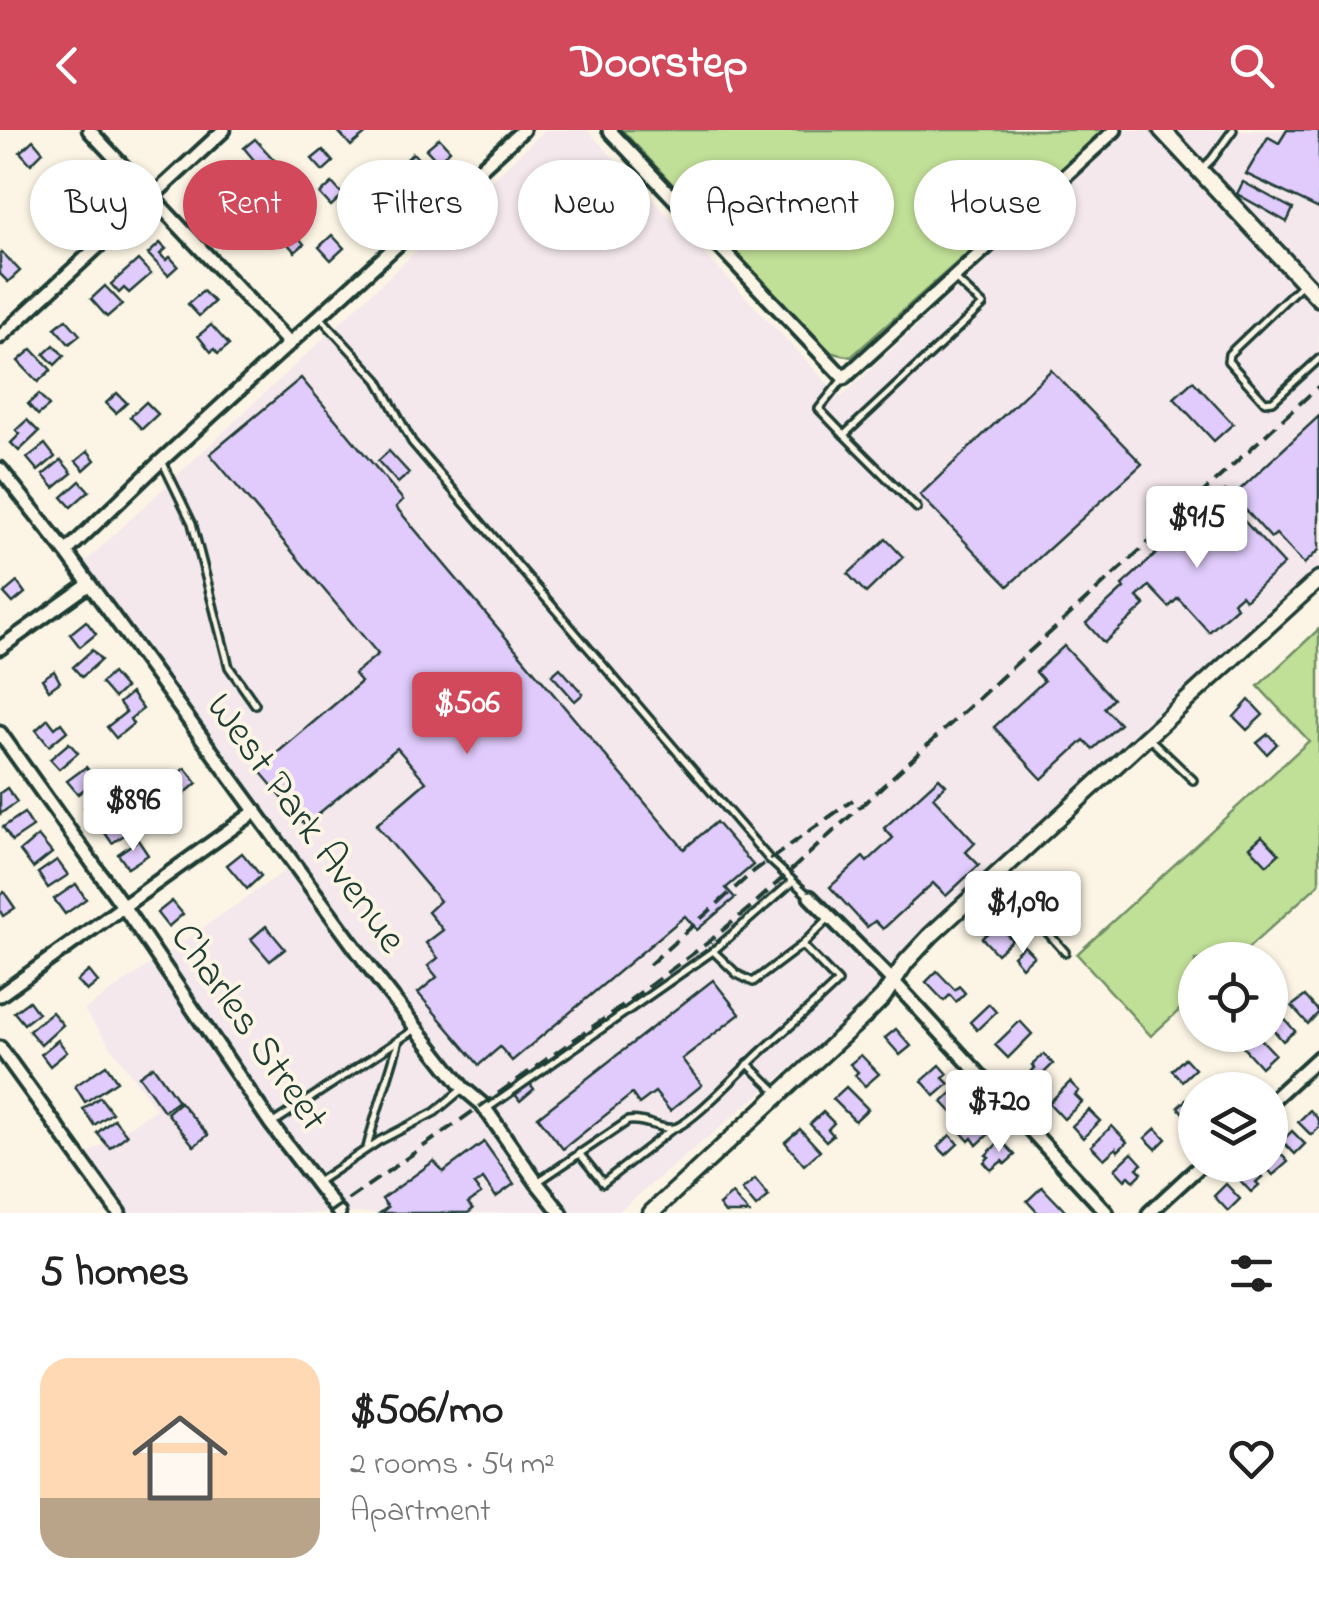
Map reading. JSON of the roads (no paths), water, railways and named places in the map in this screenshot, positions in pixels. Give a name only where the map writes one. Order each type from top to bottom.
[{"type":"main road","points":[[1162,130],[1319,298]]},
{"type":"street","points":[[89,130],[117,160]]},
{"type":"street","points":[[163,185],[224,130]]},
{"type":"street","points":[[66,552],[522,130]]},
{"type":"street","points":[[609,130],[844,378],[1115,130]]},
{"type":"street","points":[[163,209],[290,344]]},
{"type":"street","points":[[0,336],[93,250]]},
{"type":"street","name":"West Park Avenue","points":[[0,469],[66,552],[416,1028],[463,1088],[486,1110],[561,1213]]},
{"type":"street","points":[[651,1213],[864,1016],[931,935],[1319,579]]},
{"type":"street","points":[[0,648],[88,584]]},
{"type":"street","name":"Charles Street","points":[[0,733],[271,1124],[339,1213]]},
{"type":"street","points":[[0,995],[256,811]]},
{"type":"street","points":[[810,897],[1107,1213]]},
{"type":"street","points":[[0,1048],[118,1213]]},
{"type":"street","points":[[1288,1085],[1319,1057]]},
{"type":"street","points":[[1149,1213],[1183,1182]]},
{"type":"lane","points":[[1200,171],[1233,130]]},
{"type":"lane","points":[[844,434],[983,305],[954,278]]},
{"type":"lane","points":[[1304,282],[1229,354],[1228,361],[1265,402],[1272,401],[1319,359]]},
{"type":"lane","points":[[320,317],[378,380],[412,442],[792,882],[810,897]]},
{"type":"lane","points":[[844,378],[819,409],[917,508]]},
{"type":"lane","points":[[162,460],[192,523],[229,667],[254,704]]},
{"type":"lane","points":[[1148,736],[1192,780]]},
{"type":"lane","points":[[996,875],[1064,952]]},
{"type":"lane","points":[[486,1110],[713,951],[792,882]]},
{"type":"lane","points":[[713,951],[753,982],[831,916]]},
{"type":"lane","points":[[579,1154],[603,1183],[713,1098],[789,1029],[838,982],[802,944]]},
{"type":"lane","points":[[271,1124],[416,1028]]},
{"type":"lane","points":[[368,1148],[399,1039]]},
{"type":"lane","points":[[748,1064],[779,1094]]},
{"type":"lane","points":[[318,1182],[368,1148],[435,1112],[463,1088]]},
{"type":"lane","points":[[537,1183],[628,1121],[638,1119],[672,1129]]},
{"type":"railway","points":[[329,1213],[615,1011],[752,906],[1319,386]]},
{"type":"railway","points":[[649,965],[754,871],[853,800]]}]
